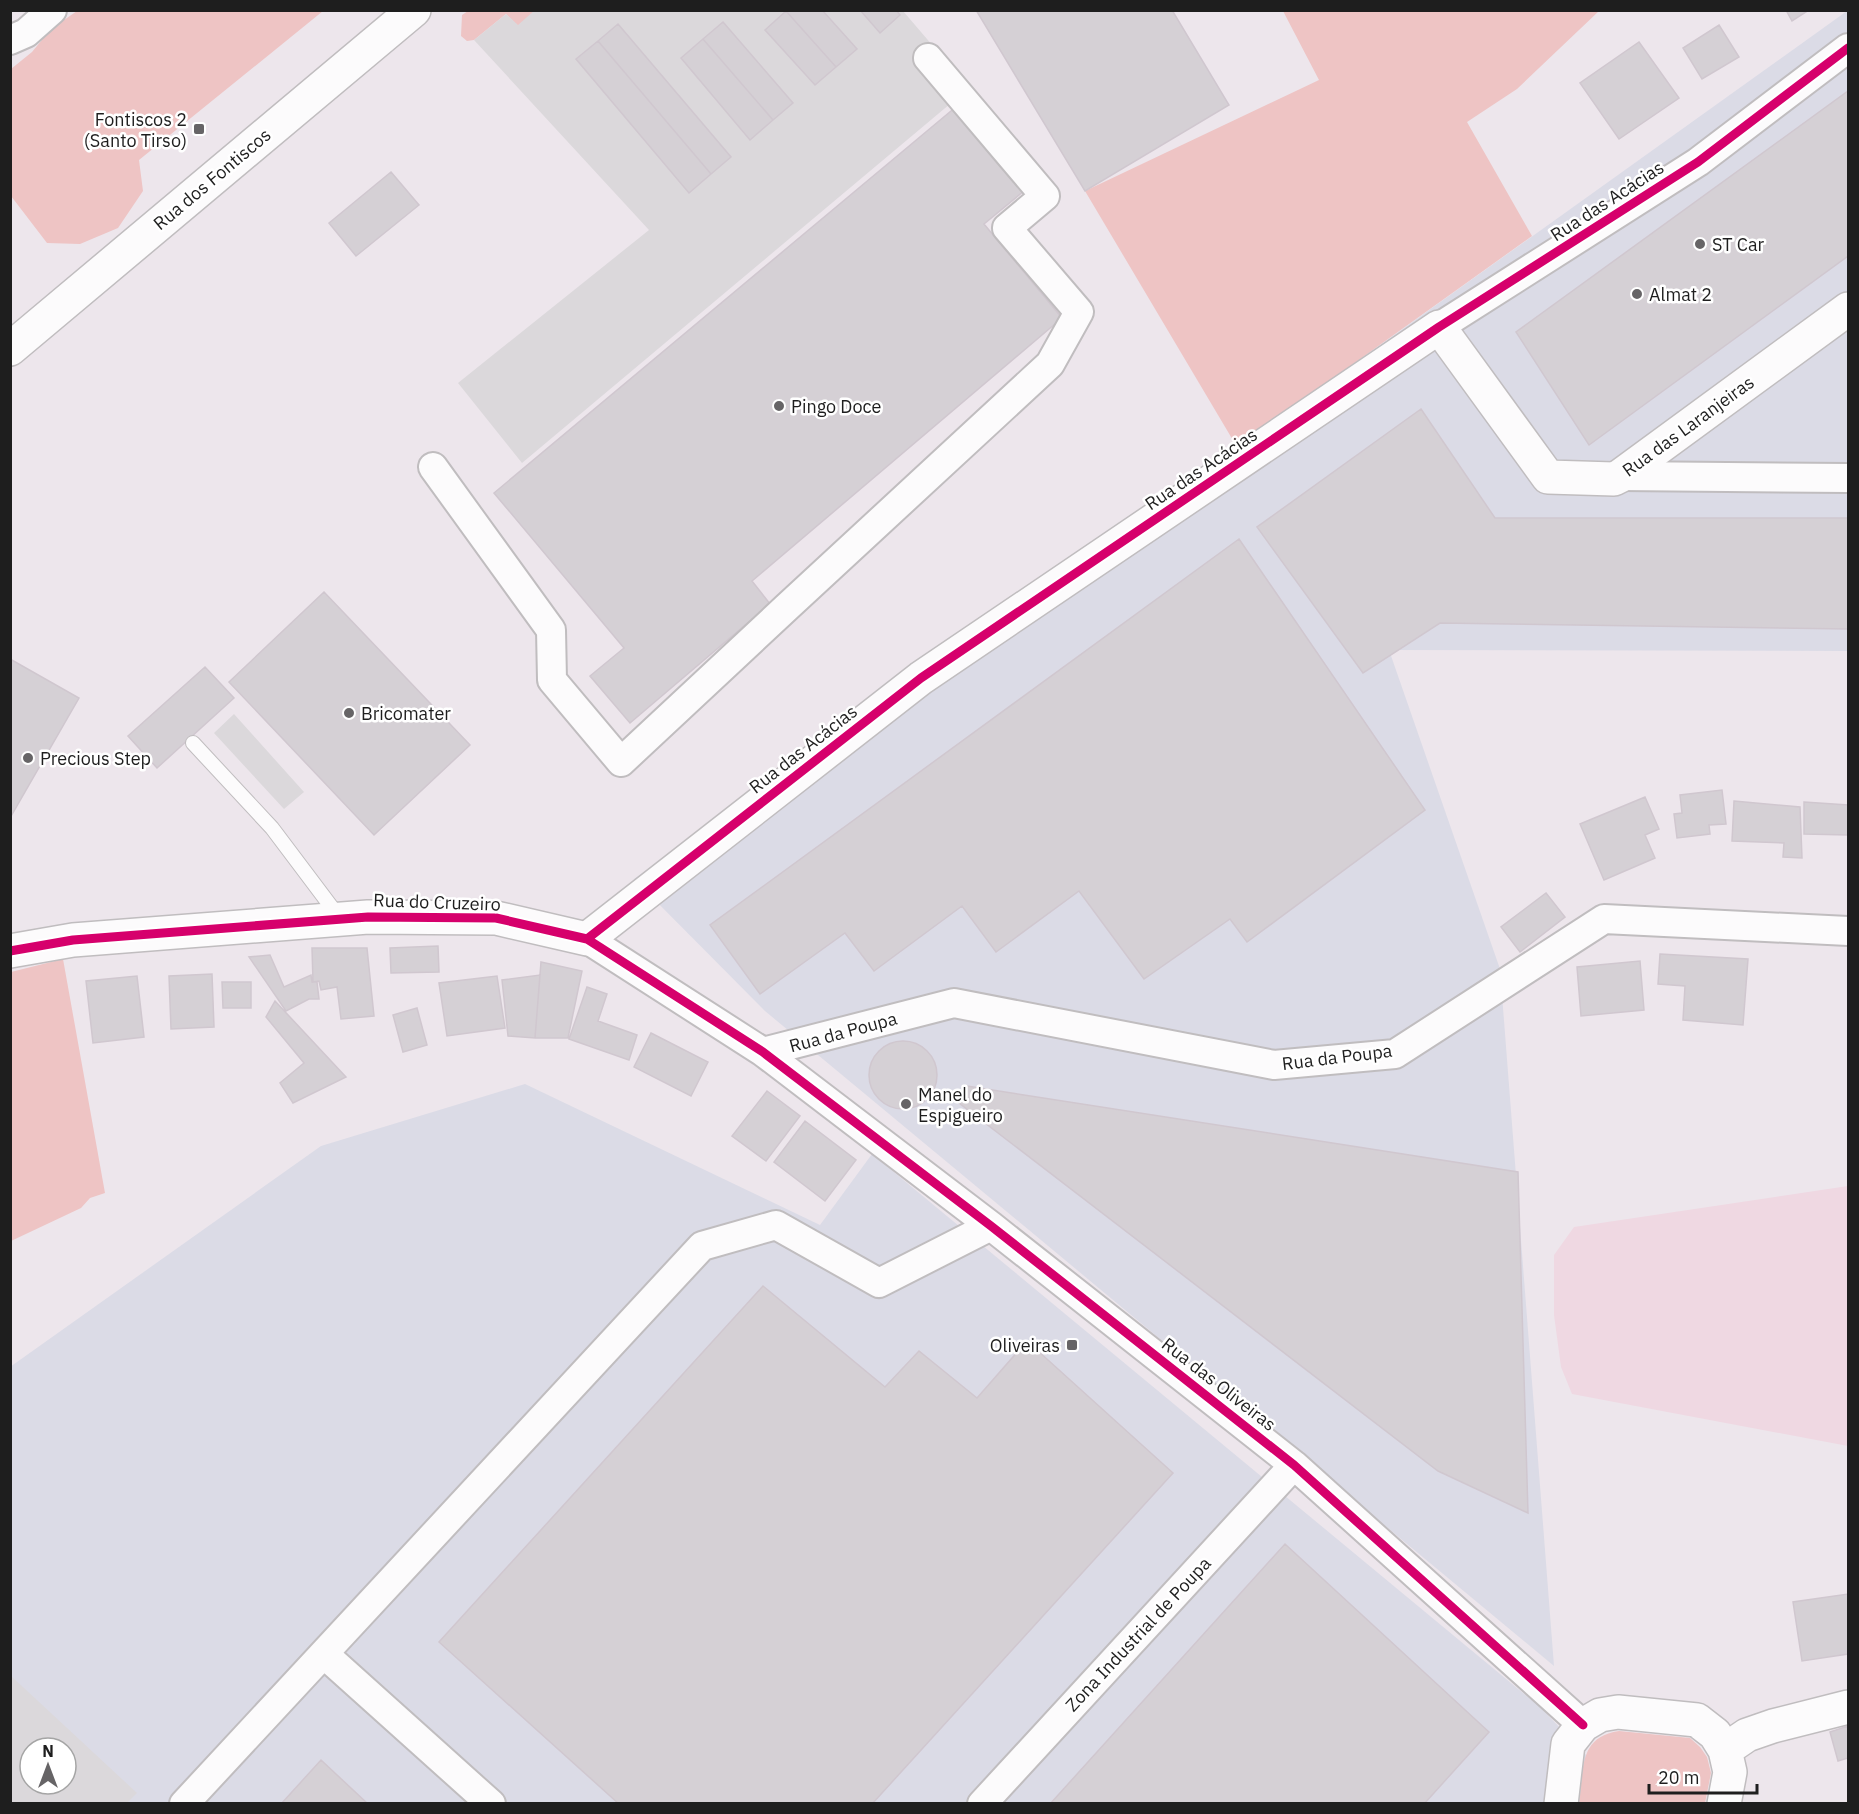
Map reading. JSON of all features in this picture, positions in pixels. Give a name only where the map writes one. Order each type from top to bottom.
[{"type":"street","points":[[10,40],[26,33],[52,10]]},
{"type":"street","name":"Rua dos Fontiscos","points":[[10,349],[414,10]]},
{"type":"street","name":"Rua das Acácias","points":[[587,939],[921,678],[1440,327],[1698,162],[1848,48]]},
{"type":"street","points":[[433,467],[551,630],[552,680],[621,762],[1050,364],[1080,312],[1007,228],[1045,196],[928,58]]},
{"type":"street","name":"Rua das Laranjeiras","points":[[1440,327],[1548,477],[1614,479],[1848,309]]},
{"type":"street","points":[[1620,476],[1848,478]]},
{"type":"street","name":"Rua do Cruzeiro","points":[[10,951],[73,940],[368,916],[496,918],[587,939],[763,1053],[816,1093]]},
{"type":"street","name":"Rua da Poupa","points":[[763,1053],[954,1003],[1274,1065],[1395,1054],[1604,919],[1848,931]]},
{"type":"street","name":"Rua das Oliveiras","points":[[816,1093],[991,1226],[1294,1465],[1583,1725]]},
{"type":"street","points":[[184,1803],[702,1246],[776,1226],[879,1283],[991,1226]]},
{"type":"street","name":"Zona Industrial de Poupa","points":[[982,1803],[1294,1465]]},
{"type":"street","points":[[324,1654],[491,1803]]},
{"type":"street","points":[[1725,1750],[1747,1735],[1848,1707]]},
{"type":"street","points":[[1561,1803],[1568,1744],[1583,1725],[1600,1715],[1618,1712],[1697,1720],[1714,1734],[1725,1750],[1730,1772],[1724,1803]]},
{"type":"lane","points":[[193,743],[272,828],[340,919]]},
{"type":"shaded area","points":[[535,10],[903,11],[969,88],[522,463],[458,383],[649,230],[474,40],[506,14],[518,25]]},
{"type":"shaded area","points":[[77,11],[323,11],[139,160],[143,191],[118,228],[80,244],[47,243],[11,196],[11,69],[32,52],[51,29]]},
{"type":"shaded area","points":[[468,11],[535,11],[518,26],[506,14],[474,40],[467,41],[461,36],[462,15]]},
{"type":"shaded area","points":[[1283,11],[1599,11],[1517,89],[1467,122],[1532,236],[1237,447],[1085,191],[1319,80]]},
{"type":"shaded area","points":[[1847,11],[1848,651],[1389,650],[1500,969],[1554,1666],[765,1011],[634,879]]},
{"type":"shaded area","points":[[234,714],[304,792],[284,809],[214,733]]},
{"type":"shaded area","points":[[63,959],[105,1193],[90,1198],[81,1208],[11,1241],[11,972]]},
{"type":"shaded area","points":[[525,1084],[820,1225],[872,1154],[1540,1707],[1632,1803],[11,1803],[10,1367],[321,1146]]},
{"type":"shaded area","points":[[1848,1186],[1848,1446],[1572,1394],[1561,1367],[1554,1315],[1554,1255],[1574,1227]]},
{"type":"shaded area","points":[[10,1675],[76,1736],[18,1736],[18,1796],[78,1796],[78,1738],[137,1793],[127,1803],[11,1803]]},
{"type":"shaded area","points":[[1619,1731],[1690,1738],[1707,1757],[1711,1773],[1705,1803],[1579,1803],[1583,1767],[1590,1748],[1596,1740],[1606,1734]]},
{"type":"building","points":[[822,10],[857,49],[836,67],[786,11]]},
{"type":"building","points":[[860,10],[896,10],[900,15],[880,33]]},
{"type":"building","points":[[976,10],[1172,10],[1229,105],[1085,191]]},
{"type":"building","points":[[1786,10],[1809,10],[1792,21]]},
{"type":"building","points":[[786,11],[836,67],[815,85],[765,30]]},
{"type":"building","points":[[723,22],[793,103],[773,120],[703,39]]},
{"type":"building","points":[[618,24],[731,157],[711,174],[598,41]]},
{"type":"building","points":[[1719,25],[1739,57],[1702,79],[1683,48]]},
{"type":"building","points":[[703,39],[773,120],[750,140],[681,58]]},
{"type":"building","points":[[598,41],[711,174],[689,193],[576,59]]},
{"type":"building","points":[[1639,42],[1679,98],[1619,139],[1580,83]]},
{"type":"building","points":[[1848,91],[1848,256],[1589,445],[1516,332]]},
{"type":"building","name":"Pingo Doce","points":[[957,106],[1030,186],[984,224],[1062,318],[752,581],[770,604],[630,723],[590,676],[624,648],[494,493]]},
{"type":"building","points":[[391,172],[419,205],[356,256],[329,223]]},
{"type":"building","points":[[1421,409],[1495,518],[1848,518],[1848,629],[1440,623],[1363,673],[1257,527]]},
{"type":"building","points":[[1239,539],[1425,810],[1247,942],[1230,919],[1144,979],[1079,891],[996,952],[962,906],[874,971],[845,933],[760,994],[710,925]]},
{"type":"building","name":"Bricomater","points":[[324,592],[470,745],[374,835],[229,682]]},
{"type":"building","name":"Precious Step","points":[[10,659],[79,698],[10,818]]},
{"type":"building","points":[[205,667],[234,698],[157,768],[128,736]]},
{"type":"building","points":[[1722,790],[1726,824],[1709,825],[1710,834],[1677,838],[1674,814],[1682,813],[1680,795]]},
{"type":"building","points":[[1645,797],[1659,829],[1645,835],[1655,858],[1604,880],[1580,824]]},
{"type":"building","points":[[1734,801],[1800,807],[1802,858],[1783,857],[1784,843],[1732,841]]},
{"type":"building","points":[[1804,802],[1848,805],[1848,835],[1804,834]]},
{"type":"building","points":[[1546,893],[1565,917],[1520,952],[1501,927]]},
{"type":"building","points":[[438,946],[439,972],[391,973],[390,948]]},
{"type":"building","points":[[312,948],[367,948],[374,1016],[341,1019],[337,987],[321,990],[319,981],[313,982]]},
{"type":"building","points":[[1660,954],[1748,959],[1743,1025],[1683,1020],[1685,986],[1658,984]]},
{"type":"building","points":[[270,955],[284,987],[311,975],[312,982],[317,982],[319,999],[309,999],[286,1011],[249,957]]},
{"type":"building","points":[[1640,961],[1644,1010],[1581,1016],[1577,967]]},
{"type":"building","points":[[541,962],[582,971],[568,1038],[535,1038]]},
{"type":"building","points":[[212,974],[214,1027],[171,1029],[169,976]]},
{"type":"building","points":[[540,975],[535,1038],[508,1036],[502,980]]},
{"type":"building","points":[[137,976],[144,1037],[93,1043],[86,981]]},
{"type":"building","points":[[497,976],[505,1028],[447,1036],[439,983]]},
{"type":"building","points":[[222,982],[251,982],[251,1008],[223,1008]]},
{"type":"building","points":[[587,987],[607,994],[598,1021],[637,1035],[629,1060],[569,1039]]},
{"type":"building","points":[[275,1001],[346,1077],[293,1103],[280,1083],[304,1063],[266,1017]]},
{"type":"building","points":[[417,1008],[427,1045],[403,1052],[393,1015]]},
{"type":"building","points":[[651,1033],[708,1062],[691,1096],[634,1067]]},
{"type":"building","points":[[903,1041],[916,1044],[927,1051],[934,1062],[937,1075],[934,1088],[927,1099],[916,1106],[903,1109],[890,1106],[879,1099],[872,1088],[869,1075],[872,1062],[879,1051],[890,1044]]},
{"type":"building","points":[[967,1086],[1518,1172],[1528,1513],[1438,1471],[959,1103]]},
{"type":"building","points":[[767,1091],[800,1116],[766,1161],[732,1136]]},
{"type":"building","points":[[805,1121],[856,1160],[825,1201],[774,1162]]},
{"type":"building","points":[[763,1286],[885,1387],[919,1351],[977,1398],[1027,1341],[1173,1473],[872,1804],[619,1804],[439,1642]]},
{"type":"building","points":[[1285,1544],[1489,1732],[1424,1804],[1050,1804]]},
{"type":"building","points":[[1848,1594],[1848,1654],[1802,1661],[1793,1602]]},
{"type":"building","points":[[1848,1726],[1848,1758],[1838,1761],[1830,1732]]},
{"type":"building","points":[[321,1760],[368,1804],[281,1804]]},
{"type":"cycle path","points":[[587,939],[921,678],[1439,327],[1698,162],[1848,48]]},
{"type":"cycle path","points":[[10,951],[73,940],[368,917],[496,918],[587,939],[763,1052],[991,1226],[1294,1465],[1583,1725]]},
{"type":"place","name":"Fontiscos 2 (Santo Tirso)","points":[[199,129]]},
{"type":"place","name":"ST Car","points":[[1700,244]]},
{"type":"place","name":"Almat 2","points":[[1637,294]]},
{"type":"place","name":"Pingo Doce","points":[[779,406]]},
{"type":"place","name":"Bricomater","points":[[349,713]]},
{"type":"place","name":"Precious Step","points":[[28,758]]},
{"type":"place","name":"Manel do Espigueiro","points":[[906,1104]]},
{"type":"place","name":"Oliveiras","points":[[1072,1345]]}]
